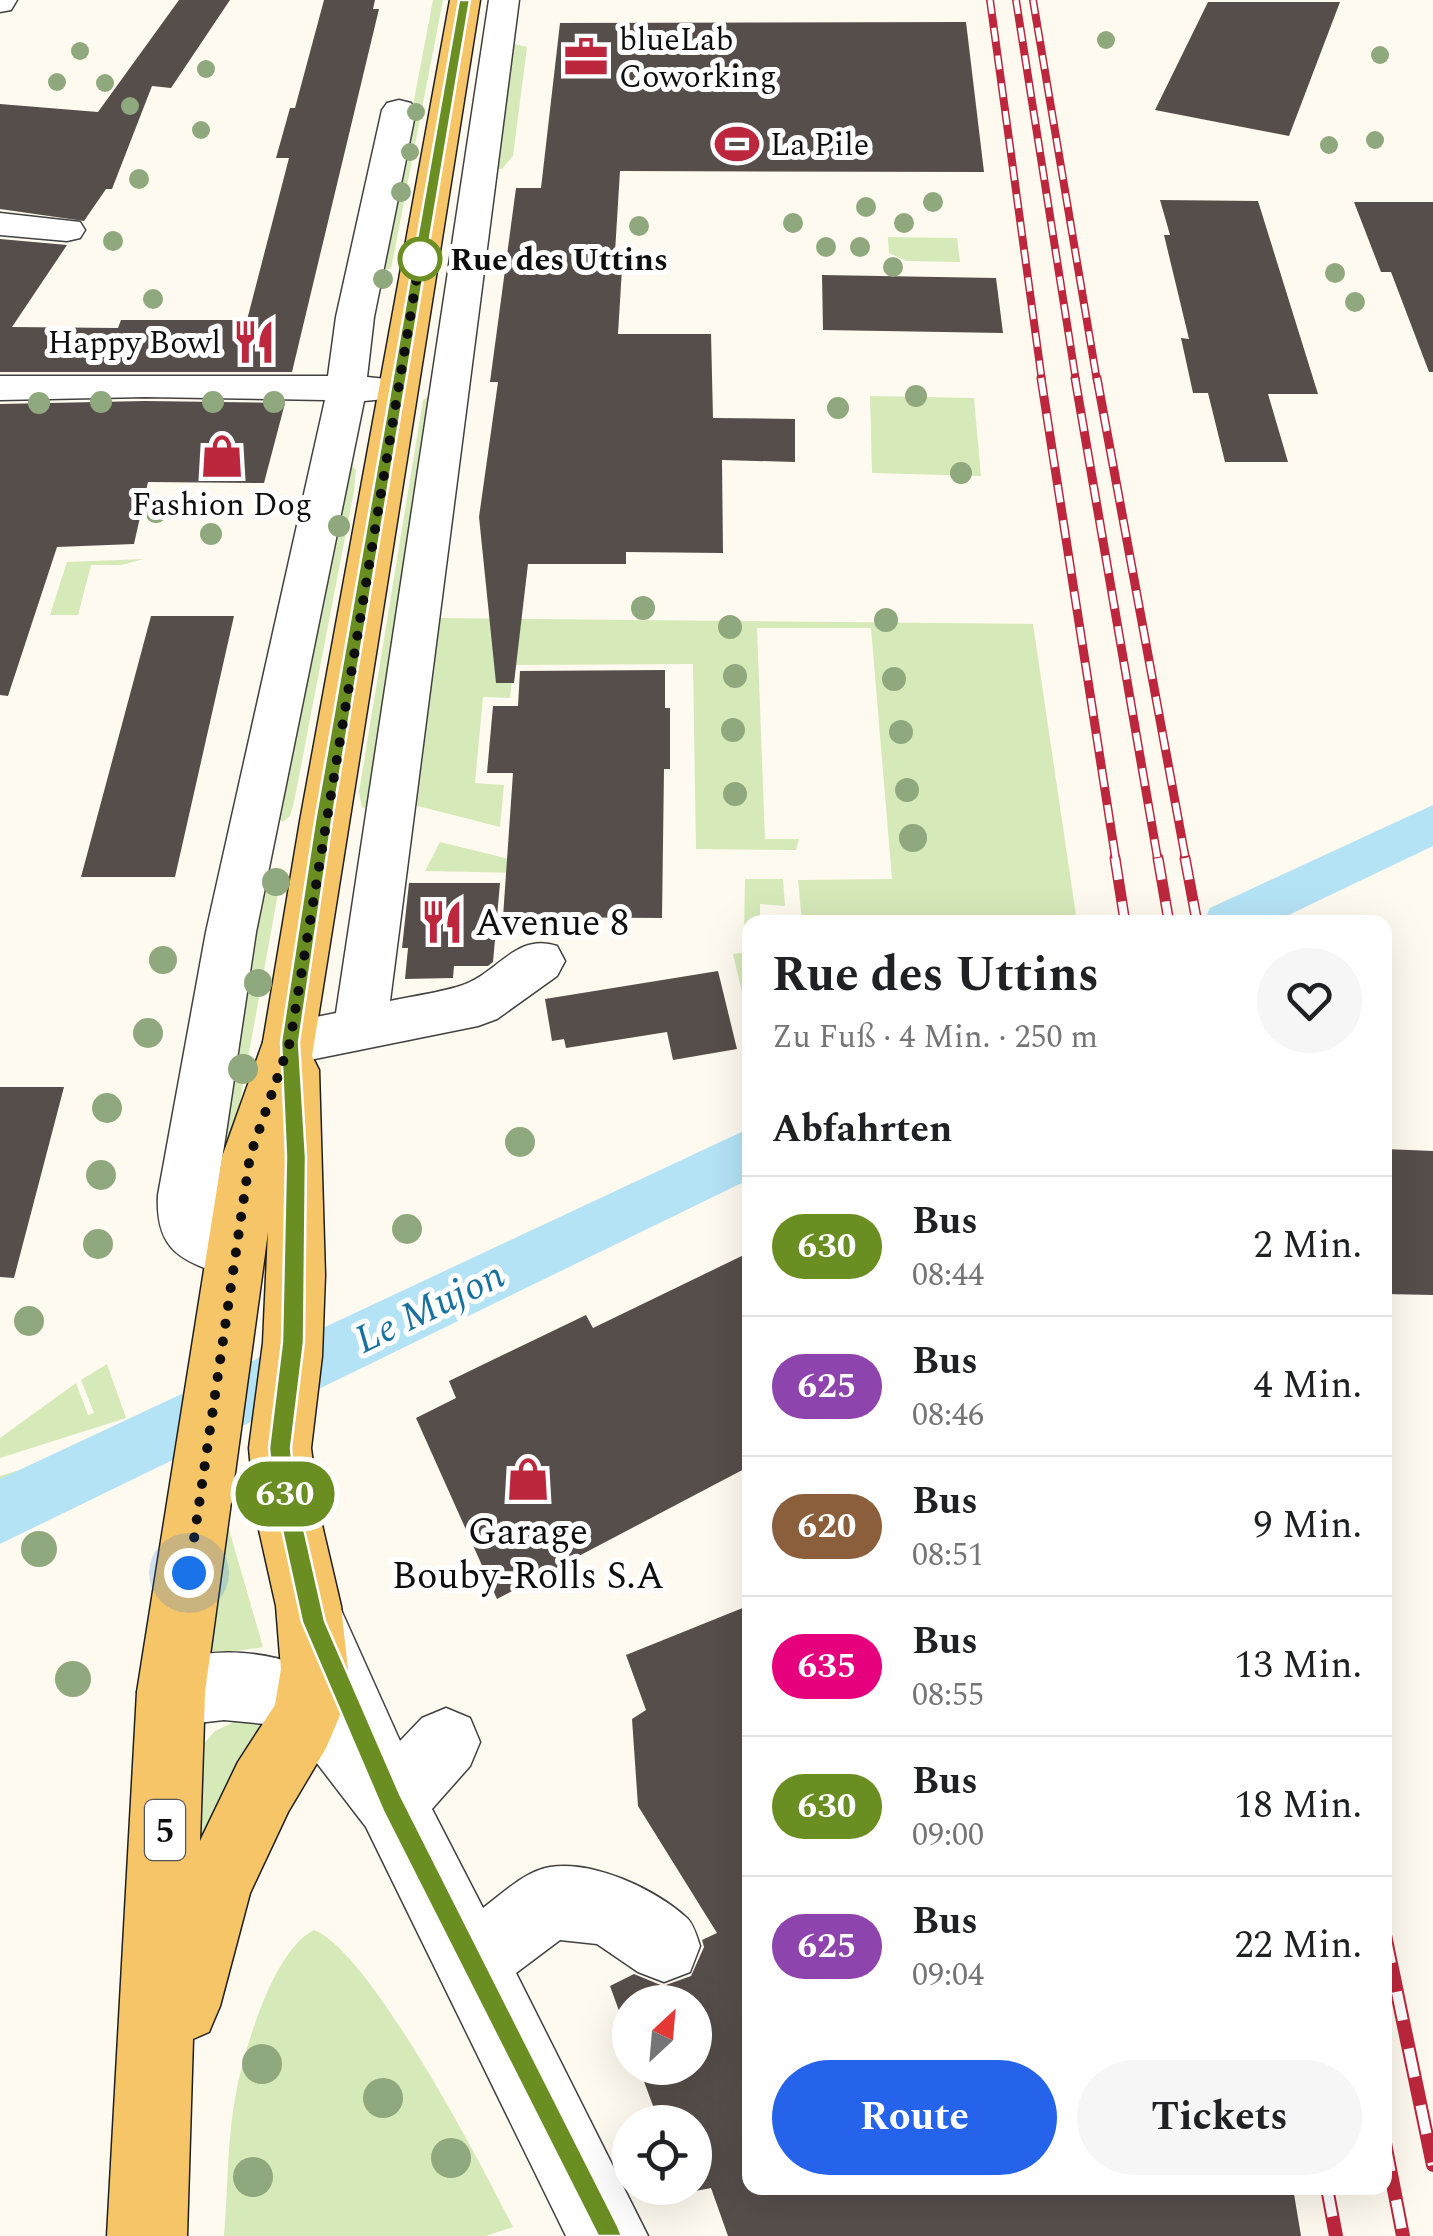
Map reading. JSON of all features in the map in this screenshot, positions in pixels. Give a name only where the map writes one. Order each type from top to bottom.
[{"type":"main road","name":"5","points":[[148,2214],[171,1692],[250,1156],[290,1042],[324,821],[465,0]]},
{"type":"main road","name":"5","points":[[148,2214],[195,1940],[224,1862],[310,1707],[314,1679],[314,1622],[284,1489],[280,1448],[293,1314],[296,1157],[290,1042]]},
{"type":"street","points":[[360,1030],[504,0]]},
{"type":"street","points":[[236,1254],[204,1242],[186,1223],[186,1195],[231,932],[338,446],[355,317],[399,110]]},
{"type":"street","points":[[0,224],[67,230]]},
{"type":"street","points":[[0,388],[450,388]]},
{"type":"street","points":[[253,838],[324,821],[392,815]]},
{"type":"street","points":[[290,1042],[478,1004],[539,961]]},
{"type":"street","points":[[314,1622],[391,1802],[608,2236]]},
{"type":"street","points":[[171,1692],[220,1686],[268,1688],[310,1707],[391,1802]]},
{"type":"street","points":[[391,1802],[446,1742]]},
{"type":"street","points":[[472,1961],[550,1903],[608,1909],[664,1946]]},
{"type":"green space","points":[[433,0],[443,0],[391,269],[382,269]]},
{"type":"green space","points":[[514,44],[527,47],[513,156],[502,169],[495,169]]},
{"type":"green space","points":[[888,237],[957,238],[960,262],[906,261],[889,253]]},
{"type":"green space","points":[[430,395],[374,806],[362,808],[359,792],[423,400]]},
{"type":"green space","points":[[870,396],[974,398],[981,476],[872,473]]},
{"type":"green space","points":[[348,467],[356,470],[354,491],[294,802],[290,816],[283,822],[277,818]]},
{"type":"green space","points":[[144,559],[121,565],[91,565],[78,615],[50,615],[67,562]]},
{"type":"green space","points":[[438,618],[1033,624],[1076,915],[801,915],[798,880],[892,879],[871,628],[757,628],[765,839],[799,839],[796,850],[696,849],[693,664],[514,665],[510,698],[483,697],[475,783],[504,785],[500,827],[414,805]]},
{"type":"green space","points":[[440,842],[569,874],[425,871]]},
{"type":"green space","points":[[281,877],[217,1228],[201,1193],[262,887]]},
{"type":"green space","points":[[745,879],[783,879],[785,906],[760,904],[760,915],[744,915]]},
{"type":"green space","points":[[742,953],[742,993],[733,954]]},
{"type":"green space","points":[[107,1364],[126,1418],[0,1458],[0,1438],[76,1383],[88,1415],[94,1413],[81,1380]]},
{"type":"green space","points":[[126,1438],[129,1450],[0,1512],[0,1476]]},
{"type":"green space","points":[[228,1526],[263,1647],[211,1655],[206,1652],[224,1530]]},
{"type":"green space","points":[[234,1722],[275,1725],[192,1884],[196,1753],[215,1731]]},
{"type":"green space","points":[[314,1930],[337,1946],[394,2017],[452,2112],[513,2227],[486,2236],[224,2236],[231,2124],[247,2048],[274,1977],[286,1957]]},
{"type":"building","points":[[179,0],[230,0],[171,88],[152,86],[112,189],[106,189],[84,221],[0,209],[0,104],[98,112]]},
{"type":"building","points":[[324,0],[375,0],[373,9],[379,9],[292,372],[0,372],[0,239],[67,245],[12,327],[118,328],[121,320],[247,320],[289,158],[276,158],[290,108],[295,108]]},
{"type":"building","points":[[1208,2],[1340,2],[1289,136],[1155,110]]},
{"type":"building","points":[[966,22],[984,172],[620,171],[615,252],[623,252],[618,334],[711,334],[713,418],[795,419],[795,462],[722,460],[723,553],[626,552],[626,564],[528,564],[514,683],[496,683],[479,517],[498,382],[490,382],[516,188],[541,188],[560,23]]},
{"type":"building","points":[[1160,200],[1258,201],[1318,394],[1268,394],[1288,462],[1225,462],[1208,393],[1193,393],[1181,338],[1189,339],[1164,235],[1170,235]]},
{"type":"building","points":[[1354,202],[1433,202],[1433,372],[1429,372],[1391,272],[1381,272]]},
{"type":"building","points":[[822,275],[996,278],[1003,333],[823,330]]},
{"type":"building","points":[[285,403],[264,483],[148,482],[134,544],[57,547],[8,696],[0,695],[0,404]]},
{"type":"building","points":[[151,616],[234,616],[175,877],[81,877]]},
{"type":"building","points":[[665,670],[665,708],[670,708],[670,769],[664,769],[662,918],[503,917],[513,773],[487,773],[493,706],[518,706],[520,671]]},
{"type":"building","points":[[409,883],[500,883],[493,962],[488,966],[454,966],[453,978],[405,979],[408,948],[402,948]]},
{"type":"building","points":[[718,971],[737,1049],[673,1060],[667,1032],[566,1048],[564,1039],[552,1041],[545,999]]},
{"type":"building","points":[[0,1087],[64,1087],[14,1278],[0,1277]]},
{"type":"building","points":[[1392,1149],[1433,1151],[1433,1295],[1392,1294]]},
{"type":"building","points":[[742,1256],[742,1470],[497,1599],[416,1418],[456,1398],[449,1381],[586,1315],[593,1328]]},
{"type":"building","points":[[742,1608],[742,2195],[1294,2195],[1301,2236],[728,2236],[712,2191],[712,2105],[653,2105],[645,2085],[712,2085],[712,1985],[666,1985],[691,1976],[704,1947],[702,1940],[717,1933],[638,1806],[632,1719],[646,1710],[626,1655]]},
{"type":"building","points":[[634,1974],[661,1985],[612,1985]]},
{"type":"waterway","name":"Le Mujon","points":[[1243,915],[1433,824]]},
{"type":"waterway","name":"Le Mujon","points":[[0,1512],[742,1156]]},
{"type":"railway","points":[[990,0],[1042,381]]},
{"type":"railway","points":[[1016,0],[1076,381]]},
{"type":"railway","points":[[1033,0],[1097,381]]},
{"type":"railway","points":[[1041,378],[1116,861]]},
{"type":"railway","points":[[1075,378],[1158,861]]},
{"type":"railway","points":[[1097,378],[1186,861]]},
{"type":"railway","points":[[1115,858],[1124,915]]},
{"type":"railway","points":[[1158,858],[1168,915]]},
{"type":"railway","points":[[1185,858],[1196,915]]},
{"type":"railway","points":[[1392,1969],[1433,2165]]},
{"type":"railway","points":[[1392,2179],[1403,2236]]},
{"type":"railway","points":[[1328,2195],[1336,2236]]},
{"type":"bus line","name":"630","points":[[465,0],[324,821],[290,1042],[296,1157],[293,1342],[280,1448],[284,1489],[314,1622],[391,1802],[537,2086],[608,2236]]},
{"type":"place","name":"blueLab Coworking","points":[[586,57]]},
{"type":"place","name":"La Pile","points":[[737,144]]},
{"type":"place","name":"Rue des Uttins","points":[[420,259]]},
{"type":"place","name":"Happy Bowl","points":[[254,342]]},
{"type":"place","name":"Fashion Dog","points":[[222,456]]},
{"type":"place","name":"Avenue 8","points":[[442,922]]},
{"type":"place","name":"Garage Bouby-Rolls S.A","points":[[528,1479]]},
{"type":"route","points":[[189,1573],[250,1156],[290,1042],[422,246],[420,259]]}]
